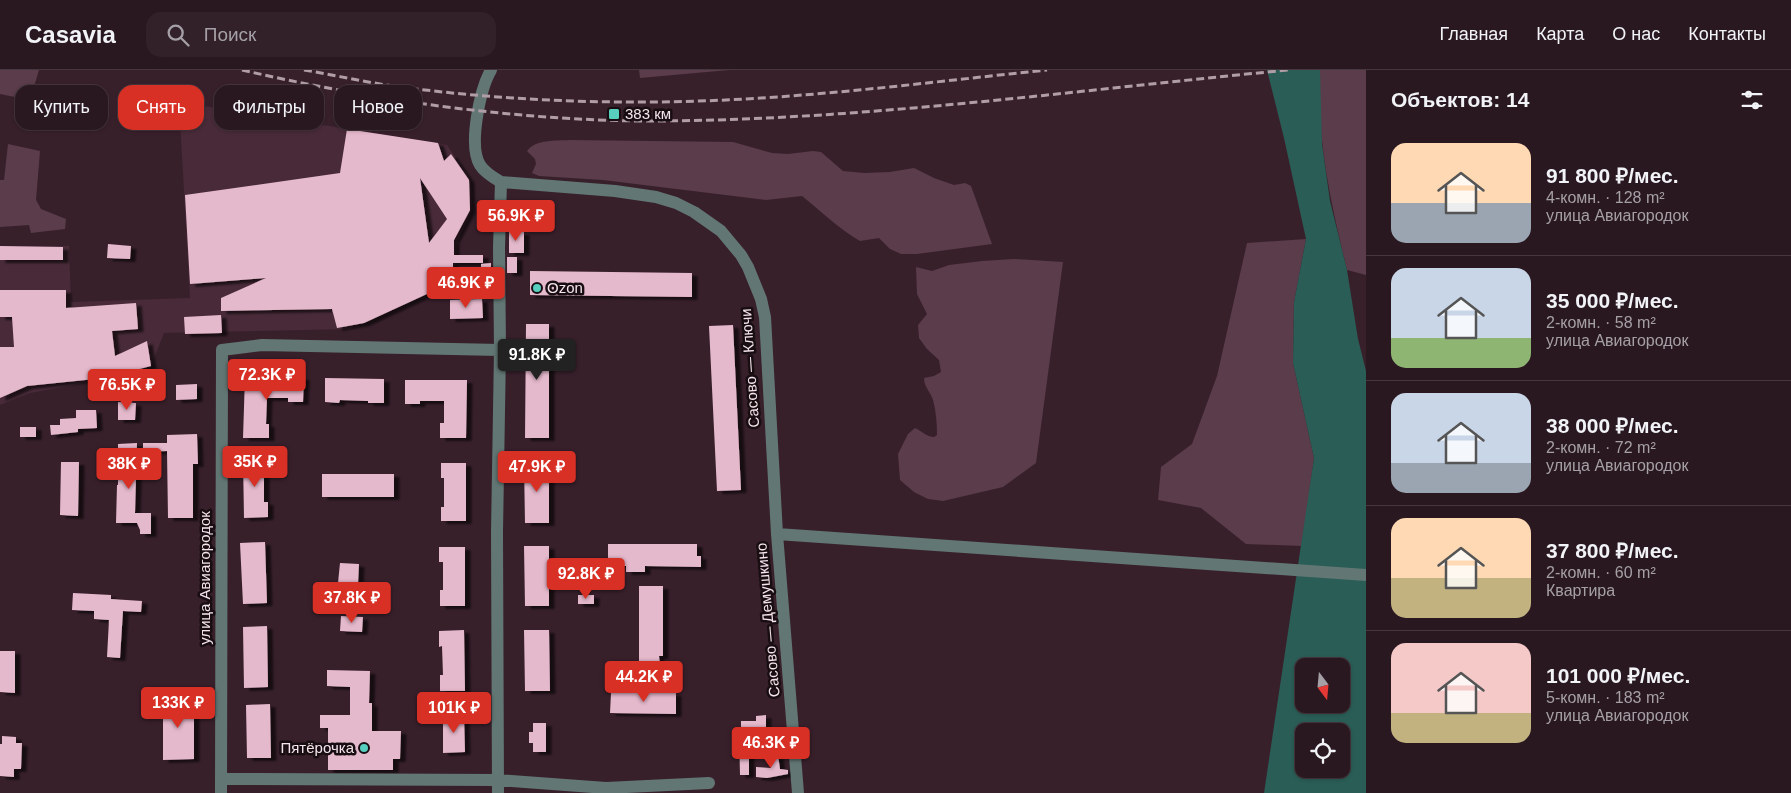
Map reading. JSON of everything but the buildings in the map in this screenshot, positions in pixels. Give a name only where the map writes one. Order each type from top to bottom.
[{"type":"street","points":[[491,70],[484,87],[479,110],[475,154],[486,172],[501,182],[497,532],[498,786]]},
{"type":"street","name":"Сасово — Ключи","points":[[501,182],[615,191],[656,197],[676,203],[708,221],[741,254],[755,280],[765,317],[777,534]]},
{"type":"street","name":"улица Авиагородок","points":[[222,779],[222,350],[262,345],[500,350]]},
{"type":"street","points":[[777,534],[1366,575]]},
{"type":"street","name":"Сасово — Демушкино","points":[[777,534],[798,793]]},
{"type":"street","points":[[221,793],[222,779],[606,788],[710,783]]},
{"type":"shaded area","points":[[0,70],[39,70],[34,85],[15,85],[15,97],[0,94]]},
{"type":"shaded area","points":[[639,70],[729,70],[640,78]]},
{"type":"shaded area","points":[[1267,70],[1320,70],[1322,144],[1330,201],[1347,270],[1358,339],[1366,371],[1366,793],[1264,793],[1314,458],[1293,363],[1294,302],[1306,239]]},
{"type":"shaded area","points":[[1320,70],[1366,70],[1366,275],[1347,270],[1335,220],[1326,171],[1320,121]]},
{"type":"shaded area","points":[[204,106],[214,108],[214,130],[324,130],[324,125],[334,127],[334,130],[354,130],[447,145],[471,180],[472,209],[458,242],[453,282],[350,329],[164,333],[151,366],[106,379],[30,393],[0,405],[0,246],[69,246],[71,302],[190,298],[181,130],[204,130]]},
{"type":"shaded area","points":[[546,141],[733,142],[772,153],[821,152],[843,171],[864,173],[890,172],[914,168],[954,185],[965,183],[971,186],[992,244],[917,254],[901,254],[890,249],[879,238],[860,241],[802,196],[766,200],[603,180],[539,176],[532,173],[536,164],[535,159],[527,151],[531,147]]},
{"type":"shaded area","points":[[8,144],[40,151],[36,200],[41,209],[66,219],[65,229],[31,233],[29,225],[0,227],[0,180],[4,180]]},
{"type":"shaded area","points":[[1306,239],[1294,302],[1293,363],[1314,458],[1302,546],[1246,544],[1201,508],[1158,500],[1161,467],[1192,444],[1217,376],[1247,243]]},
{"type":"shaded area","points":[[1014,259],[1063,262],[1036,463],[1003,487],[943,501],[928,499],[914,492],[900,480],[898,454],[908,434],[915,428],[929,436],[934,437],[937,435],[934,404],[924,378],[941,372],[939,360],[919,338],[918,325],[927,314],[917,294],[916,267],[932,271],[949,265]]},
{"type":"railway","points":[[242,70],[291,81],[442,106],[544,117],[645,121],[726,120],[887,110],[1289,70]]},
{"type":"railway","points":[[304,70],[435,91],[601,102],[726,100],[806,95],[1047,70]]},
{"type":"place","name":"383 км","points":[[614,114]]},
{"type":"place","name":"Ozon","points":[[537,288]]},
{"type":"place","name":"Пятёрочка","points":[[364,748]]}]
